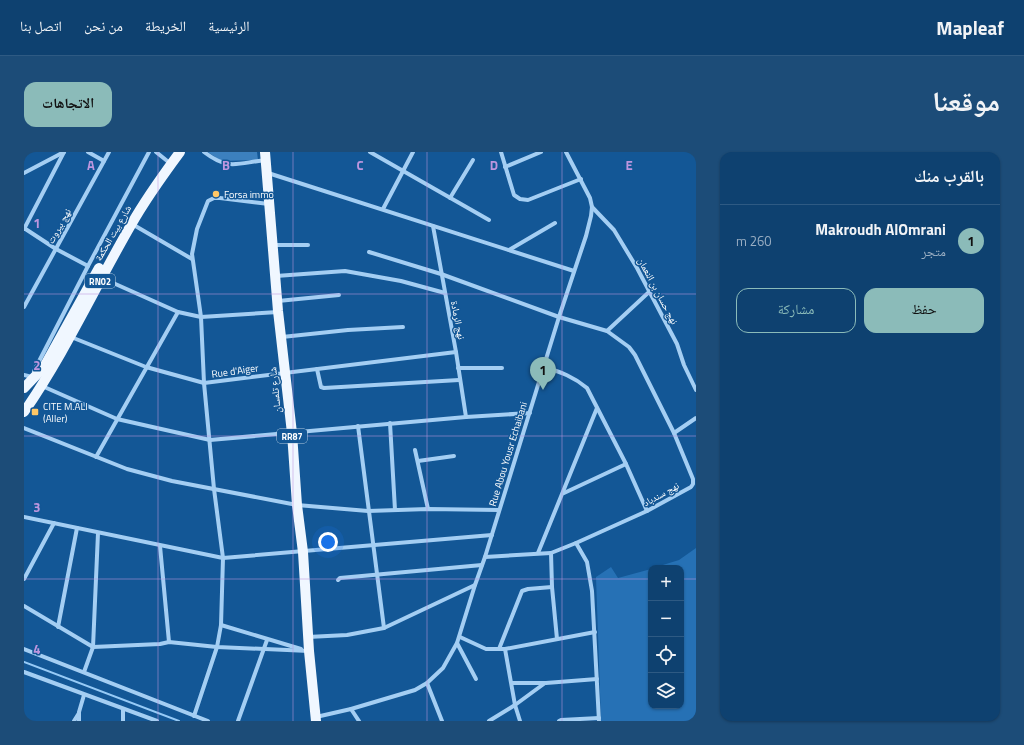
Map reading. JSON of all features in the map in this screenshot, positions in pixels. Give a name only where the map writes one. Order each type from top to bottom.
[{"type":"main road","name":"شارع بيت الحكمة","points":[[24,412],[42,386],[131,224],[169,162],[173,152]]},
{"type":"main road","name":"شارع بيت الحكمة","points":[[27,381],[44,367],[126,220],[169,162],[180,152]]},
{"type":"main road","name":"شارع تلمسان","points":[[266,156],[278,312],[292,433],[297,505],[303,552],[309,651],[316,719]]},
{"type":"street","points":[[64,152],[24,229],[56,249],[88,266]]},
{"type":"street","points":[[24,173],[64,152]]},
{"type":"street","points":[[88,152],[104,161]]},
{"type":"street","name":"نهج بيروت","points":[[24,307],[109,152]]},
{"type":"street","points":[[27,381],[149,152]]},
{"type":"street","points":[[156,152],[169,162]]},
{"type":"street","points":[[204,152],[224,164],[232,165],[266,156]]},
{"type":"street","points":[[370,152],[489,220]]},
{"type":"street","points":[[383,209],[413,152]]},
{"type":"street","points":[[501,152],[514,195],[517,198],[528,200],[581,179]]},
{"type":"street","points":[[505,167],[541,152]]},
{"type":"street","name":"نهج حسان بن النعمان","points":[[566,152],[590,198],[592,207],[614,230],[637,268],[677,344],[684,365],[696,390]]},
{"type":"street","points":[[450,198],[473,160]]},
{"type":"street","points":[[268,172],[574,271],[586,236],[592,207]]},
{"type":"street","points":[[194,716],[217,647],[221,625],[223,558],[214,489],[204,383],[201,317],[192,259],[192,248],[208,200],[220,198],[269,204]]},
{"type":"street","points":[[509,250],[555,223]]},
{"type":"street","points":[[131,224],[192,259]]},
{"type":"street","name":"نهج الرمادة","points":[[433,226],[456,352],[459,380],[466,417]]},
{"type":"street","points":[[273,245],[308,245]]},
{"type":"street","name":"نهج سندباد","points":[[369,252],[441,274],[559,317],[607,331],[629,347],[636,355],[674,433],[693,479],[693,484],[691,486],[647,511],[551,553],[485,557]]},
{"type":"street","points":[[276,276],[345,271],[401,281],[445,293]]},
{"type":"street","name":"Rue Abou Yousr Echaibani","points":[[316,719],[415,690],[427,683],[442,668],[457,643],[574,271]]},
{"type":"street","points":[[102,278],[178,312],[201,317],[278,312]]},
{"type":"street","points":[[607,331],[649,292]]},
{"type":"street","points":[[278,301],[339,295]]},
{"type":"street","points":[[96,457],[178,312]]},
{"type":"street","points":[[282,337],[348,330],[403,327]]},
{"type":"street","name":"Rue d'Aiger","points":[[70,336],[146,367],[204,383],[456,352]]},
{"type":"street","points":[[544,367],[563,373],[577,380],[587,388],[626,464],[647,511]]},
{"type":"street","points":[[317,368],[319,384],[324,388],[459,380]]},
{"type":"street","points":[[458,368],[502,368]]},
{"type":"street","points":[[42,386],[117,419],[210,440],[390,423],[530,413]]},
{"type":"street","points":[[538,553],[564,493],[597,408]]},
{"type":"street","points":[[674,433],[696,418]]},
{"type":"street","points":[[390,423],[395,510]]},
{"type":"street","points":[[358,426],[384,628]]},
{"type":"street","points":[[24,428],[127,469],[172,481],[297,505],[368,511],[428,509],[499,510]]},
{"type":"street","points":[[415,450],[428,509]]},
{"type":"street","points":[[418,461],[454,456]]},
{"type":"street","points":[[564,493],[626,464]]},
{"type":"street","points":[[24,516],[98,533],[223,558],[492,535]]},
{"type":"street","points":[[24,579],[54,523]]},
{"type":"street","points":[[58,627],[77,528]]},
{"type":"street","points":[[84,672],[93,647],[98,533]]},
{"type":"street","points":[[561,720],[599,719],[595,632],[590,572],[587,562],[576,543]]},
{"type":"street","points":[[160,546],[169,642]]},
{"type":"street","points":[[551,553],[552,587],[557,639]]},
{"type":"street","points":[[338,580],[340,578],[377,574],[482,565]]},
{"type":"street","points":[[308,637],[346,635],[384,628],[475,585]]},
{"type":"street","points":[[499,649],[522,591],[552,587]]},
{"type":"street","points":[[24,606],[93,647],[152,645],[169,642],[217,647],[309,651]]},
{"type":"street","points":[[221,625],[267,640],[309,651]]},
{"type":"street","points":[[460,637],[486,649],[505,649],[595,632]]},
{"type":"street","points":[[238,721],[267,640]]},
{"type":"street","points":[[457,643],[476,679]]},
{"type":"street","points":[[24,649],[208,721]]},
{"type":"street","points":[[505,649],[512,683],[514,705],[520,721]]},
{"type":"street","points":[[24,672],[157,721]]},
{"type":"street","points":[[512,683],[546,683],[597,679]]},
{"type":"street","points":[[427,683],[442,721]]},
{"type":"street","points":[[489,721],[546,683]]},
{"type":"street","points":[[74,721],[79,712],[84,695]]},
{"type":"street","points":[[123,709],[123,721]]},
{"type":"street","points":[[350,709],[359,721]]},
{"type":"street","points":[[79,712],[79,721]]},
{"type":"shaded area","points":[[696,548],[696,721],[601,721],[596,577],[611,567],[618,578],[648,570],[648,709],[684,709],[684,565],[663,565],[679,560]]},
{"type":"building","points":[[208,152],[257,152],[258,160],[221,161]]},
{"type":"waterway","points":[[24,662],[179,721]]},
{"type":"place","name":"Forsa immo","points":[[216,194]]},
{"type":"place","name":"Makroudh AlOmrani","points":[[543,390]]},
{"type":"place","name":"CITE M.ALI (Aller)","points":[[35,412]]}]
